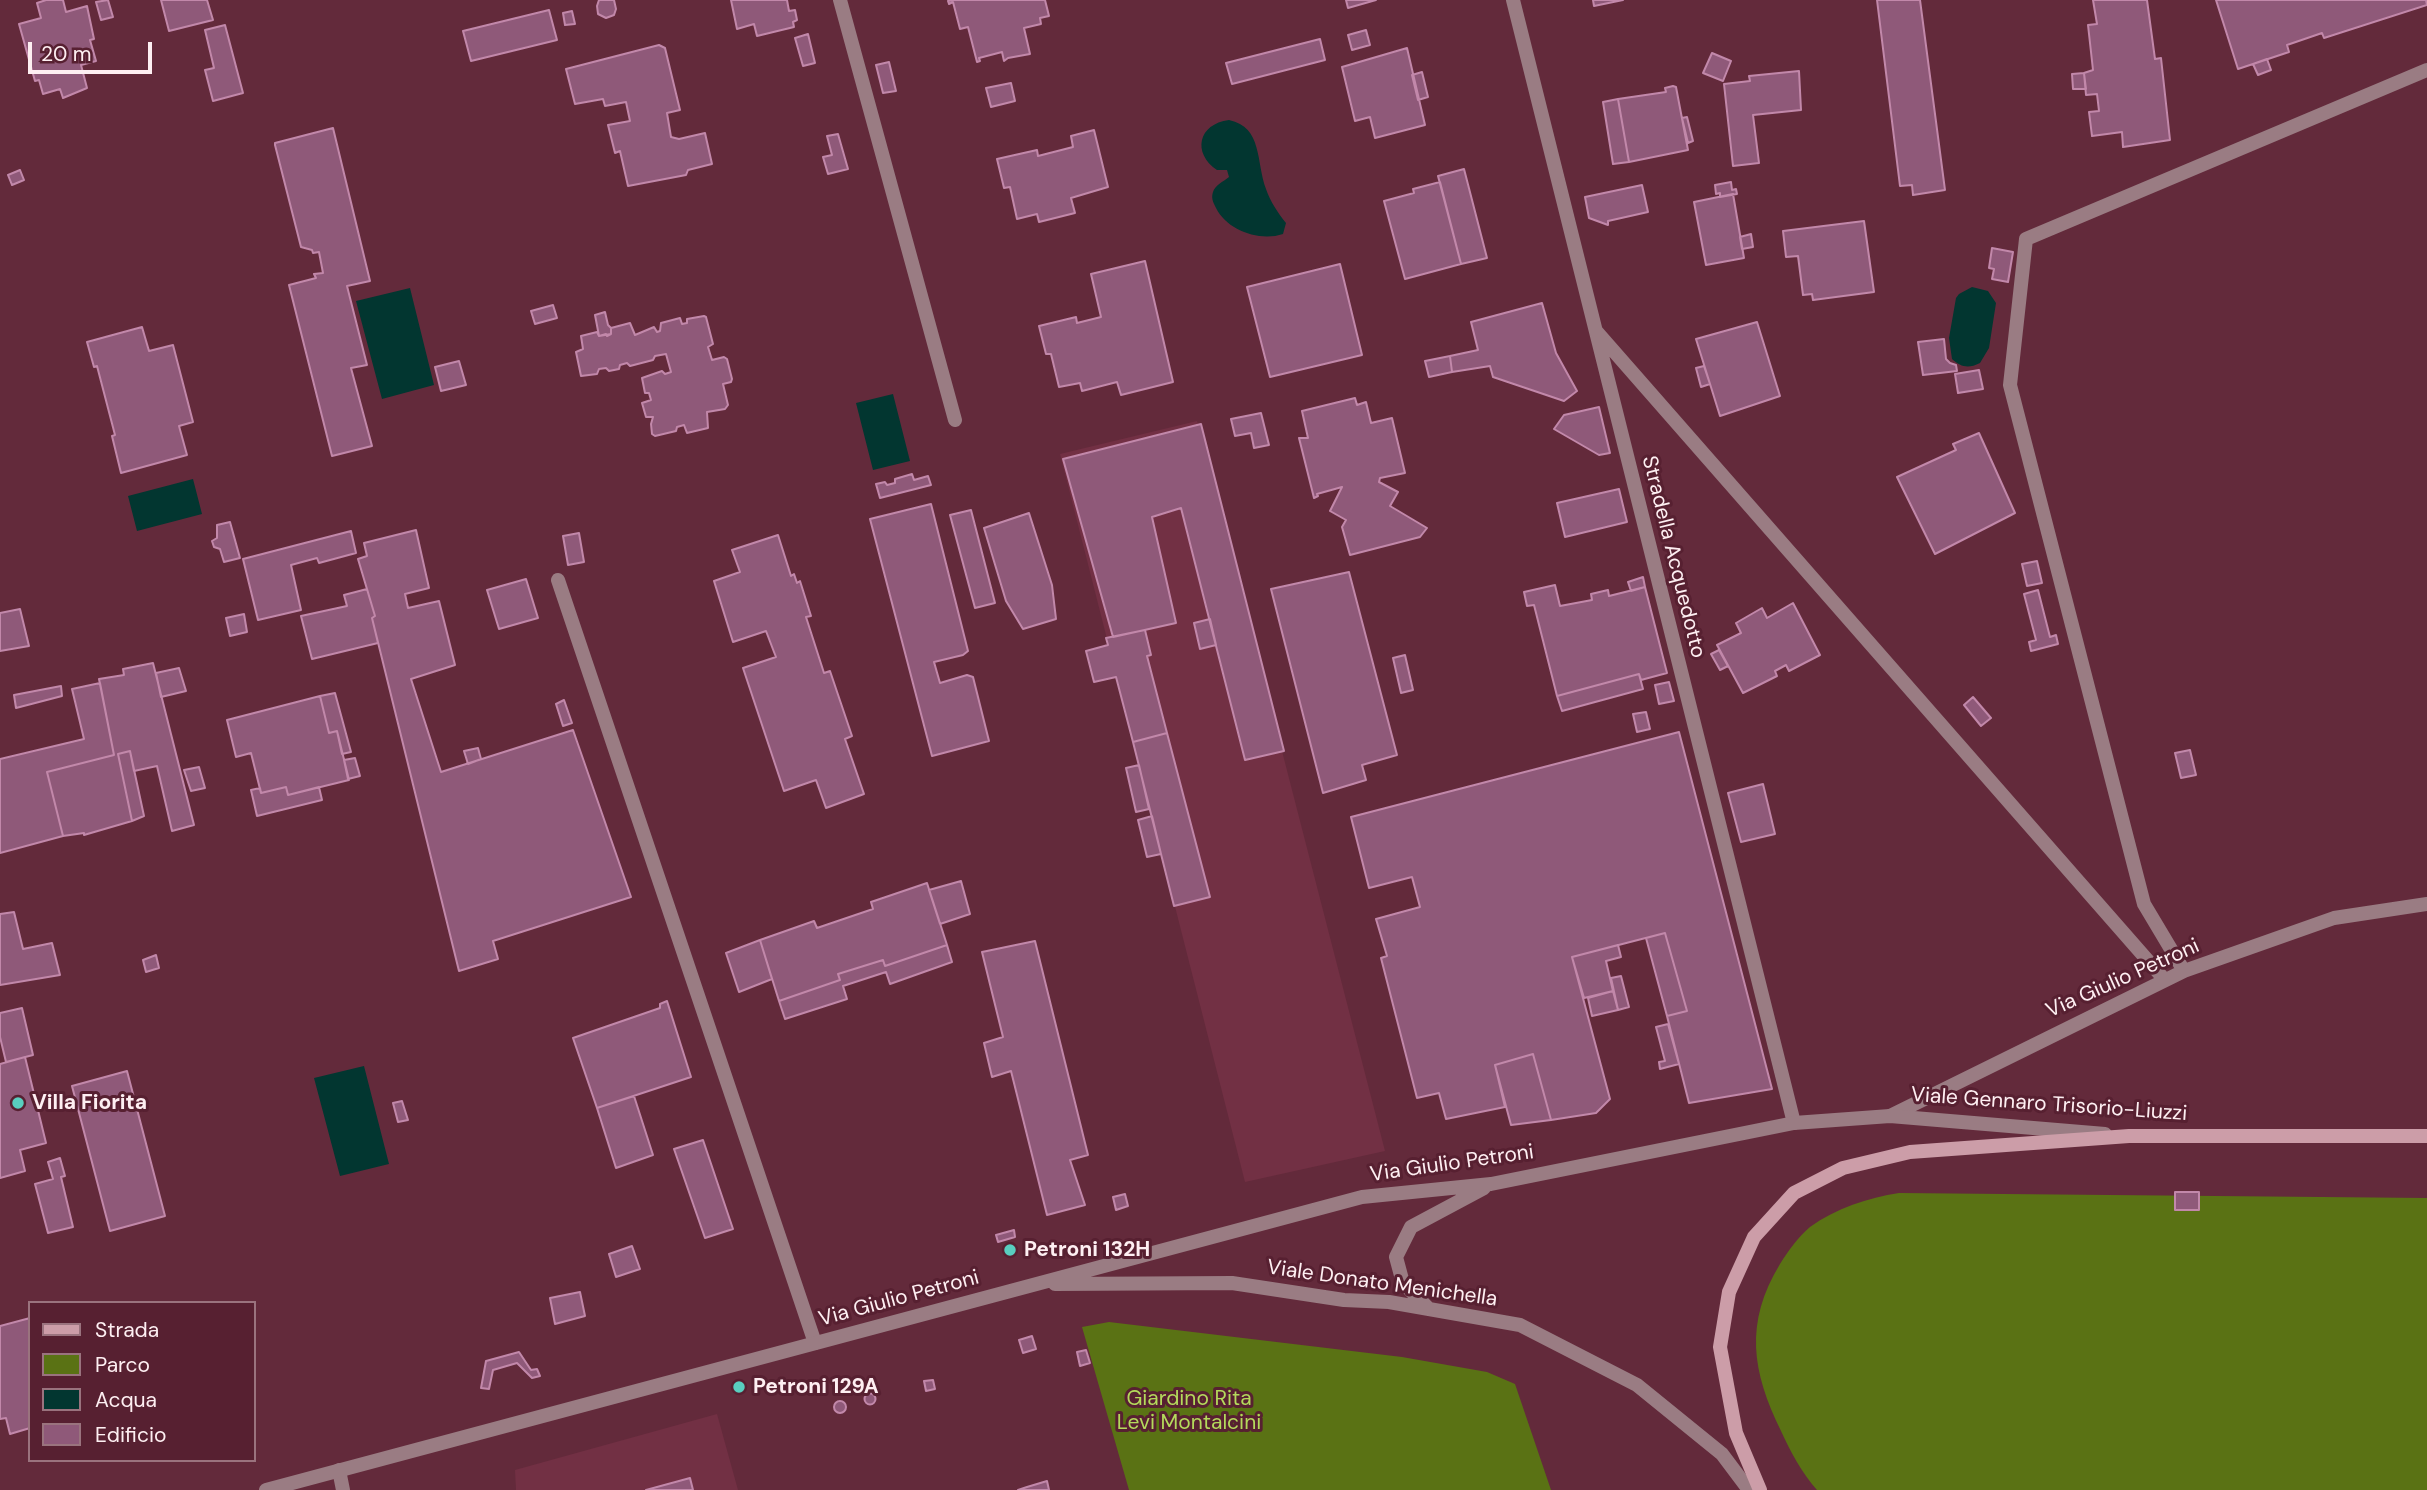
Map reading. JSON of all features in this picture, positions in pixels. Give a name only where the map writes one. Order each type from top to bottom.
[{"type":"main road","name":"Viale Gennaro Trisorio-Liuzzi","points":[[2129,1136],[2427,1136]]},
{"type":"main road","points":[[1760,1490],[1736,1433],[1720,1347],[1729,1292],[1754,1237],[1794,1193],[1843,1168],[1910,1152],[2129,1136]]},
{"type":"street","points":[[839,0],[955,420]]},
{"type":"street","name":"Stradella Acquedotto","points":[[1513,0],[1794,1123]]},
{"type":"street","points":[[2184,971],[2144,904],[2010,385],[2026,239],[2427,70]]},
{"type":"street","points":[[1594,328],[2164,979]]},
{"type":"street","points":[[558,580],[815,1343]]},
{"type":"street","name":"Via Giulio Petroni","points":[[1890,1116],[2184,971],[2334,918],[2427,904]]},
{"type":"street","name":"Viale Gennaro Trisorio-Liuzzi","points":[[1794,1123],[1890,1116],[2129,1136]]},
{"type":"street","name":"Via Giulio Petroni","points":[[266,1490],[1362,1197],[1491,1184],[1794,1123]]},
{"type":"street","points":[[1429,1310],[1403,1283],[1396,1257],[1412,1227],[1491,1184]]},
{"type":"street","name":"Viale Donato Menichella","points":[[1036,1283],[1232,1283],[1344,1300],[1389,1302],[1520,1325],[1637,1385],[1722,1454],[1749,1490]]},
{"type":"street","points":[[339,1470],[343,1490]]},
{"type":"shaded area","points":[[1197,421],[1385,1151],[1245,1182],[1060,454]]},
{"type":"shaded area","points":[[717,1414],[738,1490],[516,1490],[515,1470]]},
{"type":"green space","points":[[1899,1193],[2427,1198],[2427,1490],[1817,1490],[1788,1446],[1764,1388],[1756,1348],[1761,1307],[1780,1264],[1793,1244],[1810,1227],[1853,1205]]},
{"type":"green space","name":"Giardino Rita Levi Montalcini","points":[[1109,1322],[1402,1357],[1487,1372],[1515,1384],[1551,1490],[1129,1490],[1082,1327]]},
{"type":"water","points":[[1229,120],[1248,130],[1253,138],[1268,193],[1286,223],[1283,234],[1264,236],[1245,232],[1221,216],[1215,206],[1212,194],[1217,185],[1229,177],[1227,170],[1217,170],[1209,163],[1204,156],[1202,140],[1211,127]]},
{"type":"water","points":[[1972,287],[1988,291],[1996,303],[1989,348],[1980,363],[1965,366],[1952,359],[1949,338],[1956,298]]},
{"type":"water","points":[[410,288],[434,385],[382,399],[356,301]]},
{"type":"water","points":[[893,394],[910,461],[873,470],[856,403]]},
{"type":"water","points":[[193,479],[202,514],[137,531],[128,496]]},
{"type":"water","points":[[364,1066],[389,1164],[340,1176],[314,1078]]},
{"type":"building","points":[[63,0],[66,12],[87,6],[94,39],[90,40],[96,61],[81,65],[87,88],[63,98],[60,89],[43,94],[39,80],[35,81],[19,24],[41,18],[37,3]]},
{"type":"building","points":[[108,0],[113,17],[101,20],[96,2]]},
{"type":"building","points":[[161,0],[207,0],[213,20],[169,31]]},
{"type":"building","points":[[599,0],[614,0],[614,15],[606,18],[598,14]]},
{"type":"building","points":[[731,0],[787,0],[789,11],[795,10],[797,20],[793,22],[794,27],[757,36],[754,24],[737,29]]},
{"type":"building","points":[[1045,0],[1049,16],[1040,18],[1041,24],[1024,28],[1030,54],[1004,61],[1002,52],[979,58],[980,61],[977,62],[968,27],[960,29],[953,2],[949,4],[948,1]]},
{"type":"building","points":[[1346,0],[1376,0],[1348,8]]},
{"type":"building","points":[[1593,0],[1623,0],[1594,6]]},
{"type":"building","points":[[1877,0],[1920,0],[1945,190],[1913,195],[1912,185],[1900,186]]},
{"type":"building","points":[[2093,0],[2147,0],[2155,59],[2161,58],[2170,140],[2123,147],[2122,132],[2092,136],[2089,112],[2099,111],[2097,94],[2086,95],[2084,73],[2093,70],[2088,25],[2097,24]]},
{"type":"building","points":[[2216,0],[2426,0],[2427,5],[2324,38],[2322,33],[2287,45],[2289,52],[2238,69]]},
{"type":"building","points":[[549,10],[557,40],[471,61],[463,31]]},
{"type":"building","points":[[572,11],[575,24],[565,25],[563,13]]},
{"type":"building","points":[[225,25],[243,93],[213,101],[205,70],[214,68],[205,30]]},
{"type":"building","points":[[1366,30],[1370,45],[1352,50],[1348,35]]},
{"type":"building","points":[[808,34],[815,63],[803,66],[795,38]]},
{"type":"building","points":[[1320,39],[1325,60],[1232,84],[1226,63]]},
{"type":"building","points":[[659,45],[665,48],[680,110],[667,113],[671,137],[679,139],[705,133],[712,164],[688,170],[686,175],[628,186],[620,151],[615,153],[608,125],[630,121],[626,102],[605,106],[603,99],[575,104],[566,69]]},
{"type":"building","points":[[1407,48],[1425,125],[1375,138],[1370,117],[1355,121],[1342,67]]},
{"type":"building","points":[[1712,53],[1731,61],[1723,81],[1703,73]]},
{"type":"building","points":[[2267,59],[2271,70],[2258,75],[2253,64]]},
{"type":"building","points":[[889,62],[896,91],[883,93],[876,65]]},
{"type":"building","points":[[1799,71],[1801,110],[1753,115],[1759,163],[1733,166],[1724,84],[1750,81],[1749,76]]},
{"type":"building","points":[[1422,72],[1428,97],[1418,100],[1412,75]]},
{"type":"building","points":[[2084,73],[2086,89],[2073,89],[2072,74]]},
{"type":"building","points":[[1011,83],[1015,101],[991,107],[986,88]]},
{"type":"building","points":[[1676,87],[1688,150],[1629,162],[1618,99],[1666,92],[1665,88]]},
{"type":"building","points":[[1618,99],[1629,162],[1613,164],[1603,102]]},
{"type":"building","points":[[1687,117],[1693,141],[1688,143],[1682,118]]},
{"type":"building","points":[[333,128],[370,281],[347,286],[367,365],[351,368],[372,446],[332,456],[289,285],[316,278],[314,274],[323,273],[319,252],[313,253],[312,250],[301,247],[275,143]]},
{"type":"building","points":[[1094,130],[1108,187],[1071,198],[1075,213],[1039,222],[1037,214],[1017,219],[1010,187],[1004,188],[997,159],[1037,150],[1038,156],[1073,147],[1071,136]]},
{"type":"building","points":[[838,134],[848,169],[828,174],[823,157],[832,155],[827,136]]},
{"type":"building","points":[[1464,169],[1487,258],[1461,264],[1438,176]]},
{"type":"building","points":[[20,170],[24,180],[12,185],[8,175]]},
{"type":"building","points":[[1440,182],[1461,264],[1405,279],[1384,201]]},
{"type":"building","points":[[1731,182],[1732,190],[1736,189],[1737,194],[1720,197],[1720,193],[1716,194],[1715,185]]},
{"type":"building","points":[[1642,185],[1648,212],[1608,221],[1608,225],[1589,218],[1585,197]]},
{"type":"building","points":[[1733,194],[1744,258],[1706,265],[1694,202]]},
{"type":"building","points":[[1864,221],[1874,292],[1813,300],[1812,294],[1803,295],[1798,256],[1786,257],[1783,231]]},
{"type":"building","points":[[1751,234],[1753,247],[1742,249],[1740,237]]},
{"type":"building","points":[[1992,248],[2013,252],[2008,282],[1992,279],[1994,269],[1989,268]]},
{"type":"building","points":[[1145,261],[1173,382],[1121,395],[1117,382],[1082,391],[1080,383],[1059,387],[1051,354],[1046,354],[1039,326],[1076,317],[1077,323],[1101,317],[1091,274]]},
{"type":"building","points":[[1340,264],[1362,355],[1270,377],[1247,287]]},
{"type":"building","points":[[1542,303],[1556,353],[1577,391],[1564,401],[1493,377],[1490,366],[1452,372],[1450,356],[1478,350],[1471,322]]},
{"type":"building","points":[[553,305],[557,318],[535,324],[531,311]]},
{"type":"building","points":[[605,312],[611,334],[599,336],[595,315]]},
{"type":"building","points":[[704,316],[713,344],[708,347],[712,360],[724,357],[727,359],[732,379],[731,382],[723,384],[728,405],[725,409],[707,412],[708,428],[687,433],[684,425],[677,427],[676,431],[655,436],[652,434],[653,417],[646,417],[642,403],[651,400],[649,393],[645,393],[642,378],[662,371],[665,374],[671,372],[666,354],[630,366],[627,363],[620,365],[619,369],[599,369],[597,374],[581,376],[576,352],[583,349],[581,336],[597,332],[599,336],[607,336],[611,334],[611,328],[630,323],[635,335],[654,327],[657,332],[660,331],[661,323],[680,318],[682,324],[687,323],[687,319]]},
{"type":"building","points":[[1757,322],[1780,396],[1720,416],[1696,339]]},
{"type":"building","points":[[142,327],[149,351],[173,345],[193,422],[179,426],[187,455],[121,473],[112,436],[115,435],[97,366],[94,367],[87,342]]},
{"type":"building","points":[[1944,339],[1946,359],[1956,365],[1957,371],[1923,375],[1918,342]]},
{"type":"building","points":[[1450,356],[1452,372],[1429,377],[1425,361]]},
{"type":"building","points":[[459,361],[466,385],[441,391],[435,367]]},
{"type":"building","points":[[1704,366],[1710,384],[1701,387],[1696,368]]},
{"type":"building","points":[[1979,370],[1983,389],[1958,393],[1955,374]]},
{"type":"building","points":[[1355,398],[1357,405],[1366,402],[1371,423],[1392,418],[1405,473],[1380,478],[1379,482],[1398,492],[1390,506],[1427,528],[1420,537],[1350,555],[1342,527],[1346,520],[1330,511],[1342,487],[1317,494],[1314,498],[1299,438],[1308,438],[1302,411]]},
{"type":"building","points":[[1599,407],[1610,453],[1599,455],[1554,429],[1564,415]]},
{"type":"building","points":[[1261,413],[1269,445],[1254,448],[1251,433],[1235,436],[1231,419]]},
{"type":"building","points":[[1201,424],[1284,751],[1245,760],[1181,508],[1152,517],[1176,623],[1113,637],[1063,459]]},
{"type":"building","points":[[1979,433],[2015,513],[1935,554],[1897,477],[1956,450],[1953,444]]},
{"type":"building","points":[[912,474],[914,480],[928,476],[931,485],[880,498],[876,484],[895,483],[895,479]]},
{"type":"building","points":[[1619,489],[1627,522],[1565,537],[1557,503]]},
{"type":"building","points":[[931,504],[968,651],[963,655],[934,662],[940,683],[967,675],[973,677],[989,741],[932,756],[870,519]]},
{"type":"building","points":[[971,510],[995,603],[975,608],[950,515]]},
{"type":"building","points":[[1029,513],[1052,585],[1056,619],[1023,629],[1006,601],[984,528]]},
{"type":"building","points":[[230,522],[240,558],[224,562],[220,549],[214,547],[212,541],[217,538],[217,525]]},
{"type":"building","points":[[416,530],[429,588],[405,594],[408,608],[439,601],[455,665],[411,679],[441,772],[573,730],[631,897],[493,941],[498,959],[459,971],[372,618],[375,616],[358,559],[367,556],[364,543]]},
{"type":"building","points":[[351,531],[356,553],[319,563],[317,558],[291,565],[301,610],[258,620],[243,559]]},
{"type":"building","points":[[579,533],[584,562],[568,565],[563,536]]},
{"type":"building","points":[[778,535],[791,576],[794,574],[797,583],[800,581],[811,616],[806,617],[824,673],[830,671],[852,736],[845,739],[864,794],[826,808],[816,780],[784,791],[743,668],[776,657],[766,631],[733,642],[714,581],[740,572],[732,550]]},
{"type":"building","points":[[2037,561],[2042,583],[2027,586],[2022,564]]},
{"type":"building","points":[[1349,572],[1397,755],[1362,765],[1366,780],[1323,793],[1271,589]]},
{"type":"building","points":[[1643,577],[1645,587],[1631,591],[1628,582]]},
{"type":"building","points":[[526,579],[538,618],[499,629],[487,590]]},
{"type":"building","points":[[1555,585],[1560,606],[1592,600],[1591,594],[1608,590],[1609,596],[1645,587],[1667,673],[1641,680],[1639,674],[1557,696],[1534,605],[1527,606],[1524,592]]},
{"type":"building","points":[[367,589],[375,616],[372,618],[378,643],[312,659],[301,616],[347,606],[344,595]]},
{"type":"building","points":[[2038,590],[2050,637],[2056,635],[2058,644],[2031,651],[2029,642],[2036,640],[2024,594]]},
{"type":"building","points":[[1793,603],[1820,655],[1789,671],[1786,665],[1775,671],[1777,676],[1743,693],[1717,645],[1741,633],[1736,623],[1762,608],[1767,618]]},
{"type":"building","points":[[20,609],[29,646],[0,651],[0,613]]},
{"type":"building","points":[[244,614],[247,632],[230,636],[226,618]]},
{"type":"building","points":[[1210,619],[1216,645],[1200,649],[1194,623]]},
{"type":"building","points":[[1145,630],[1151,655],[1147,656],[1167,733],[1133,742],[1116,677],[1094,682],[1086,651],[1108,645],[1106,638]]},
{"type":"building","points":[[1719,650],[1728,666],[1720,670],[1711,654]]},
{"type":"building","points":[[1405,655],[1413,690],[1401,693],[1393,658]]},
{"type":"building","points":[[153,663],[194,825],[172,831],[157,766],[134,771],[130,751],[118,754],[132,821],[84,835],[63,836],[47,772],[114,755],[99,679],[124,675],[123,669]]},
{"type":"building","points":[[179,668],[186,691],[161,697],[156,673]]},
{"type":"building","points":[[1639,674],[1643,689],[1562,711],[1557,696]]},
{"type":"building","points":[[1669,682],[1674,701],[1659,704],[1655,685]]},
{"type":"building","points":[[100,683],[114,755],[47,772],[63,836],[0,853],[0,759],[84,739],[72,689]]},
{"type":"building","points":[[61,686],[62,696],[16,708],[14,695]]},
{"type":"building","points":[[335,693],[351,752],[342,754],[337,731],[329,733],[320,696]]},
{"type":"building","points":[[320,696],[329,733],[337,731],[349,780],[288,795],[286,787],[261,793],[251,753],[236,757],[227,720]]},
{"type":"building","points":[[1973,697],[1991,718],[1981,726],[1964,705]]},
{"type":"building","points":[[564,700],[572,723],[563,726],[556,704]]},
{"type":"building","points":[[1646,712],[1650,729],[1637,732],[1633,714]]},
{"type":"building","points":[[1679,732],[1772,1089],[1689,1103],[1667,1016],[1687,1011],[1665,933],[1572,957],[1610,1099],[1596,1113],[1551,1120],[1533,1054],[1495,1065],[1505,1107],[1446,1119],[1439,1093],[1417,1098],[1381,958],[1387,956],[1376,919],[1420,907],[1412,877],[1369,888],[1351,817]]},
{"type":"building","points":[[1167,733],[1210,897],[1174,906],[1133,742]]},
{"type":"building","points":[[478,748],[481,759],[468,764],[464,751]]},
{"type":"building","points":[[2190,750],[2196,775],[2181,778],[2175,753]]},
{"type":"building","points":[[130,751],[144,816],[132,821],[118,754]]},
{"type":"building","points":[[355,758],[360,776],[348,779],[344,760]]},
{"type":"building","points":[[1139,765],[1149,809],[1136,812],[1126,768]]},
{"type":"building","points":[[199,767],[205,788],[191,791],[184,770]]},
{"type":"building","points":[[1763,784],[1775,834],[1741,842],[1728,793]]},
{"type":"building","points":[[286,787],[288,795],[319,787],[322,800],[257,816],[251,790],[260,788],[261,793]]},
{"type":"building","points":[[1152,816],[1161,854],[1147,857],[1138,820]]},
{"type":"building","points":[[961,881],[970,914],[940,924],[929,890]]},
{"type":"building","points":[[927,883],[947,945],[885,966],[883,960],[838,974],[840,980],[779,1001],[760,940],[814,921],[817,928],[873,909],[871,902]]},
{"type":"building","points":[[14,912],[23,949],[52,943],[60,975],[0,985],[0,914]]},
{"type":"building","points":[[1665,933],[1687,1011],[1667,1016],[1646,938]]},
{"type":"building","points":[[760,940],[772,979],[739,992],[726,953]]},
{"type":"building","points":[[1035,941],[1088,1155],[1070,1160],[1085,1205],[1047,1215],[1011,1071],[992,1077],[984,1043],[1003,1037],[982,952]]},
{"type":"building","points":[[947,945],[952,962],[890,984],[886,972],[843,986],[847,999],[785,1019],[779,1001],[840,980],[838,974],[883,960],[885,966]]},
{"type":"building","points":[[1618,945],[1621,957],[1606,961],[1613,991],[1584,998],[1572,957]]},
{"type":"building","points":[[156,955],[159,968],[146,972],[143,960]]},
{"type":"building","points":[[1621,976],[1629,1007],[1618,1010],[1611,978]]},
{"type":"building","points":[[1613,991],[1618,1010],[1592,1016],[1588,998]]},
{"type":"building","points":[[667,1001],[691,1077],[597,1108],[573,1038],[660,1008],[660,1004]]},
{"type":"building","points":[[22,1008],[33,1055],[6,1062],[0,1037],[0,1013]]},
{"type":"building","points":[[1668,1024],[1679,1064],[1660,1069],[1659,1062],[1665,1061],[1656,1027]]},
{"type":"building","points":[[1533,1054],[1551,1120],[1511,1125],[1495,1065]]},
{"type":"building","name":"Villa Fiorita","points":[[25,1057],[46,1143],[20,1150],[25,1171],[0,1178],[0,1064]]},
{"type":"building","points":[[127,1071],[165,1216],[110,1231],[72,1086]]},
{"type":"building","points":[[634,1096],[653,1155],[616,1168],[597,1108]]},
{"type":"building","points":[[402,1101],[408,1120],[398,1122],[393,1103]]},
{"type":"building","points":[[703,1140],[733,1229],[705,1238],[674,1149]]},
{"type":"building","points":[[60,1158],[65,1176],[61,1177],[73,1227],[48,1233],[35,1184],[53,1179],[48,1162]]},
{"type":"building","points":[[2175,1192],[2199,1192],[2199,1210],[2175,1210]]},
{"type":"building","points":[[1125,1194],[1128,1206],[1116,1210],[1113,1197]]},
{"type":"building","points":[[1014,1230],[1015,1237],[998,1242],[996,1235]]},
{"type":"building","points":[[632,1246],[640,1269],[616,1277],[609,1254]]},
{"type":"building","points":[[580,1292],[585,1316],[555,1324],[550,1298]]},
{"type":"building","points":[[28,1319],[28,1429],[10,1434],[6,1418],[0,1419],[0,1326]]},
{"type":"building","points":[[1032,1336],[1036,1349],[1023,1353],[1019,1340]]},
{"type":"building","points":[[1086,1350],[1090,1363],[1080,1366],[1077,1352]]},
{"type":"building","points":[[519,1352],[531,1370],[537,1369],[540,1376],[532,1378],[517,1363],[493,1370],[489,1389],[481,1388],[486,1361]]},
{"type":"building","points":[[933,1380],[935,1389],[926,1391],[924,1381]]},
{"type":"building","points":[[870,1393],[876,1399],[870,1405],[864,1399]]},
{"type":"building","points":[[840,1401],[846,1407],[840,1413],[834,1407]]},
{"type":"building","points":[[690,1478],[693,1490],[646,1490]]},
{"type":"building","points":[[1047,1481],[1049,1490],[1018,1490],[1027,1487]]},
{"type":"place","name":"Villa Fiorita","points":[[18,1103]]},
{"type":"place","name":"Petroni 132H","points":[[1010,1250]]},
{"type":"place","name":"Petroni 129A","points":[[739,1387]]}]
